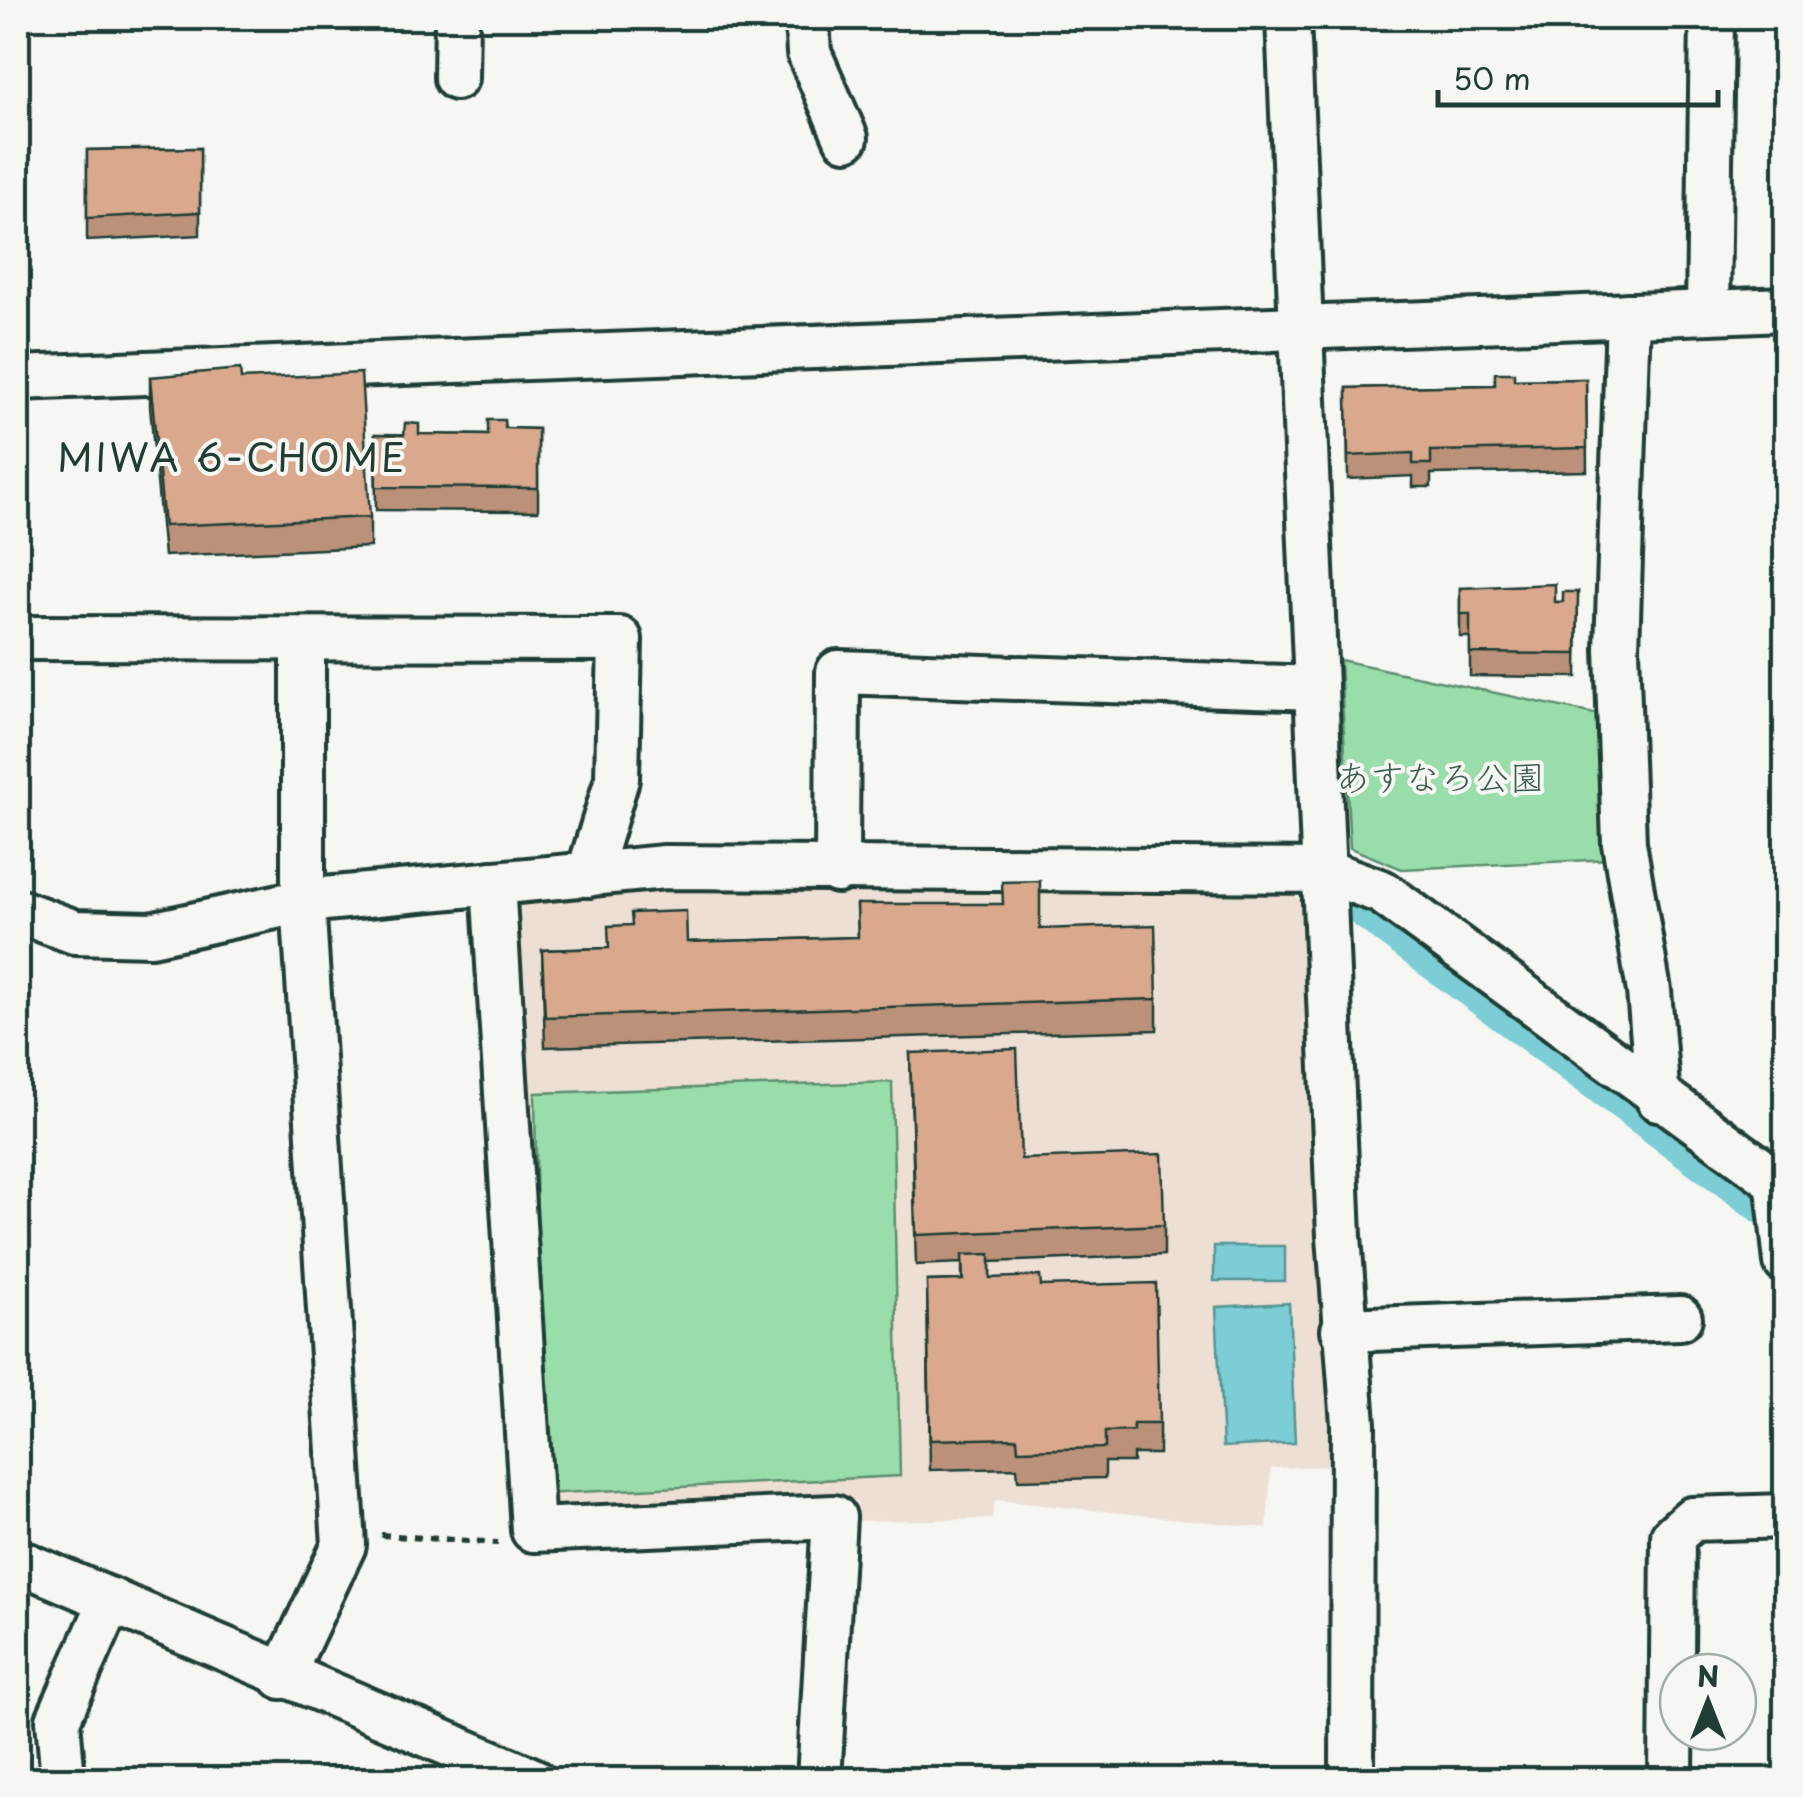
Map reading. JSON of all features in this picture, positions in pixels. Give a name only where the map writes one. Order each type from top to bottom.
[{"type":"street","points":[[456,78],[457,18]]},
{"type":"street","points":[[807,18],[809,53],[846,138]]},
{"type":"street","points":[[1288,18],[1344,1330],[1354,1424],[1352,1780]]},
{"type":"street","points":[[1708,312],[1712,18]]},
{"type":"street","points":[[18,378],[1786,309]]},
{"type":"street","points":[[1628,315],[1617,648],[1624,843],[1649,991],[1658,1098]]},
{"type":"street","points":[[18,638],[620,639],[617,779],[588,874]]},
{"type":"street","points":[[282,1677],[344,1545],[303,901],[303,639]]},
{"type":"street","points":[[838,872],[838,672],[1316,688]]},
{"type":"street","points":[[18,911],[74,932],[151,934],[303,901],[666,867],[838,872],[1324,872],[1382,892],[1658,1098],[1781,1213]]},
{"type":"street","points":[[493,883],[533,1530],[834,1517],[819,1780]]},
{"type":"street","points":[[1344,1330],[1680,1318]]},
{"type":"street","points":[[1671,1780],[1674,1536],[1692,1520],[1786,1516]]},
{"type":"street","points":[[18,1561],[282,1677],[532,1780]]},
{"type":"street","points":[[64,1780],[58,1720],[111,1600]]},
{"type":"path","points":[[344,1532],[519,1545],[533,1530]]},
{"type":"shaded area","points":[[681,882],[1287,888],[1305,905],[1336,1466],[1271,1468],[1267,1528],[995,1500],[992,1519],[856,1521],[857,1501],[551,1512],[511,899]]},
{"type":"green space","name":"あすなろ公園","points":[[1340,660],[1604,716],[1611,859],[1402,869],[1350,848]]},
{"type":"green space","points":[[892,1082],[900,1476],[541,1494],[535,1093]]},
{"type":"water","points":[[1214,1246],[1285,1246],[1285,1281],[1214,1281]]},
{"type":"water","points":[[1289,1303],[1295,1443],[1223,1447],[1216,1307]]},
{"type":"building","points":[[200,148],[200,212],[87,218],[87,150]]},
{"type":"building","points":[[240,369],[241,379],[361,373],[370,517],[164,526],[150,377]]},
{"type":"building","points":[[1495,373],[1514,373],[1514,380],[1586,379],[1587,448],[1431,451],[1431,464],[1413,464],[1413,453],[1348,456],[1347,388],[1495,385]]},
{"type":"building","points":[[488,420],[504,420],[505,428],[538,429],[538,488],[376,487],[375,434],[404,435],[405,423],[419,424],[419,434],[488,435]]},
{"type":"building","points":[[1555,584],[1555,602],[1563,602],[1563,592],[1578,592],[1577,654],[1470,653],[1470,614],[1460,614],[1460,588]]},
{"type":"building","points":[[1040,881],[1040,929],[1155,925],[1157,999],[545,1017],[542,950],[609,948],[608,926],[632,925],[631,913],[686,911],[687,942],[858,937],[857,904],[1003,904],[1002,882]]},
{"type":"building","points":[[1017,1049],[1021,1159],[1162,1154],[1164,1225],[916,1235],[910,1053]]},
{"type":"building","points":[[990,1254],[990,1278],[1040,1276],[1041,1286],[1156,1283],[1159,1424],[1133,1424],[1133,1431],[1105,1432],[1105,1448],[1018,1450],[1017,1438],[930,1440],[927,1281],[963,1280],[962,1255]]},
{"type":"waterway","points":[[1352,899],[1767,1207],[1786,1226]]},
{"type":"district","name":"MIWA 6-CHOME","points":[[232,456]]}]
